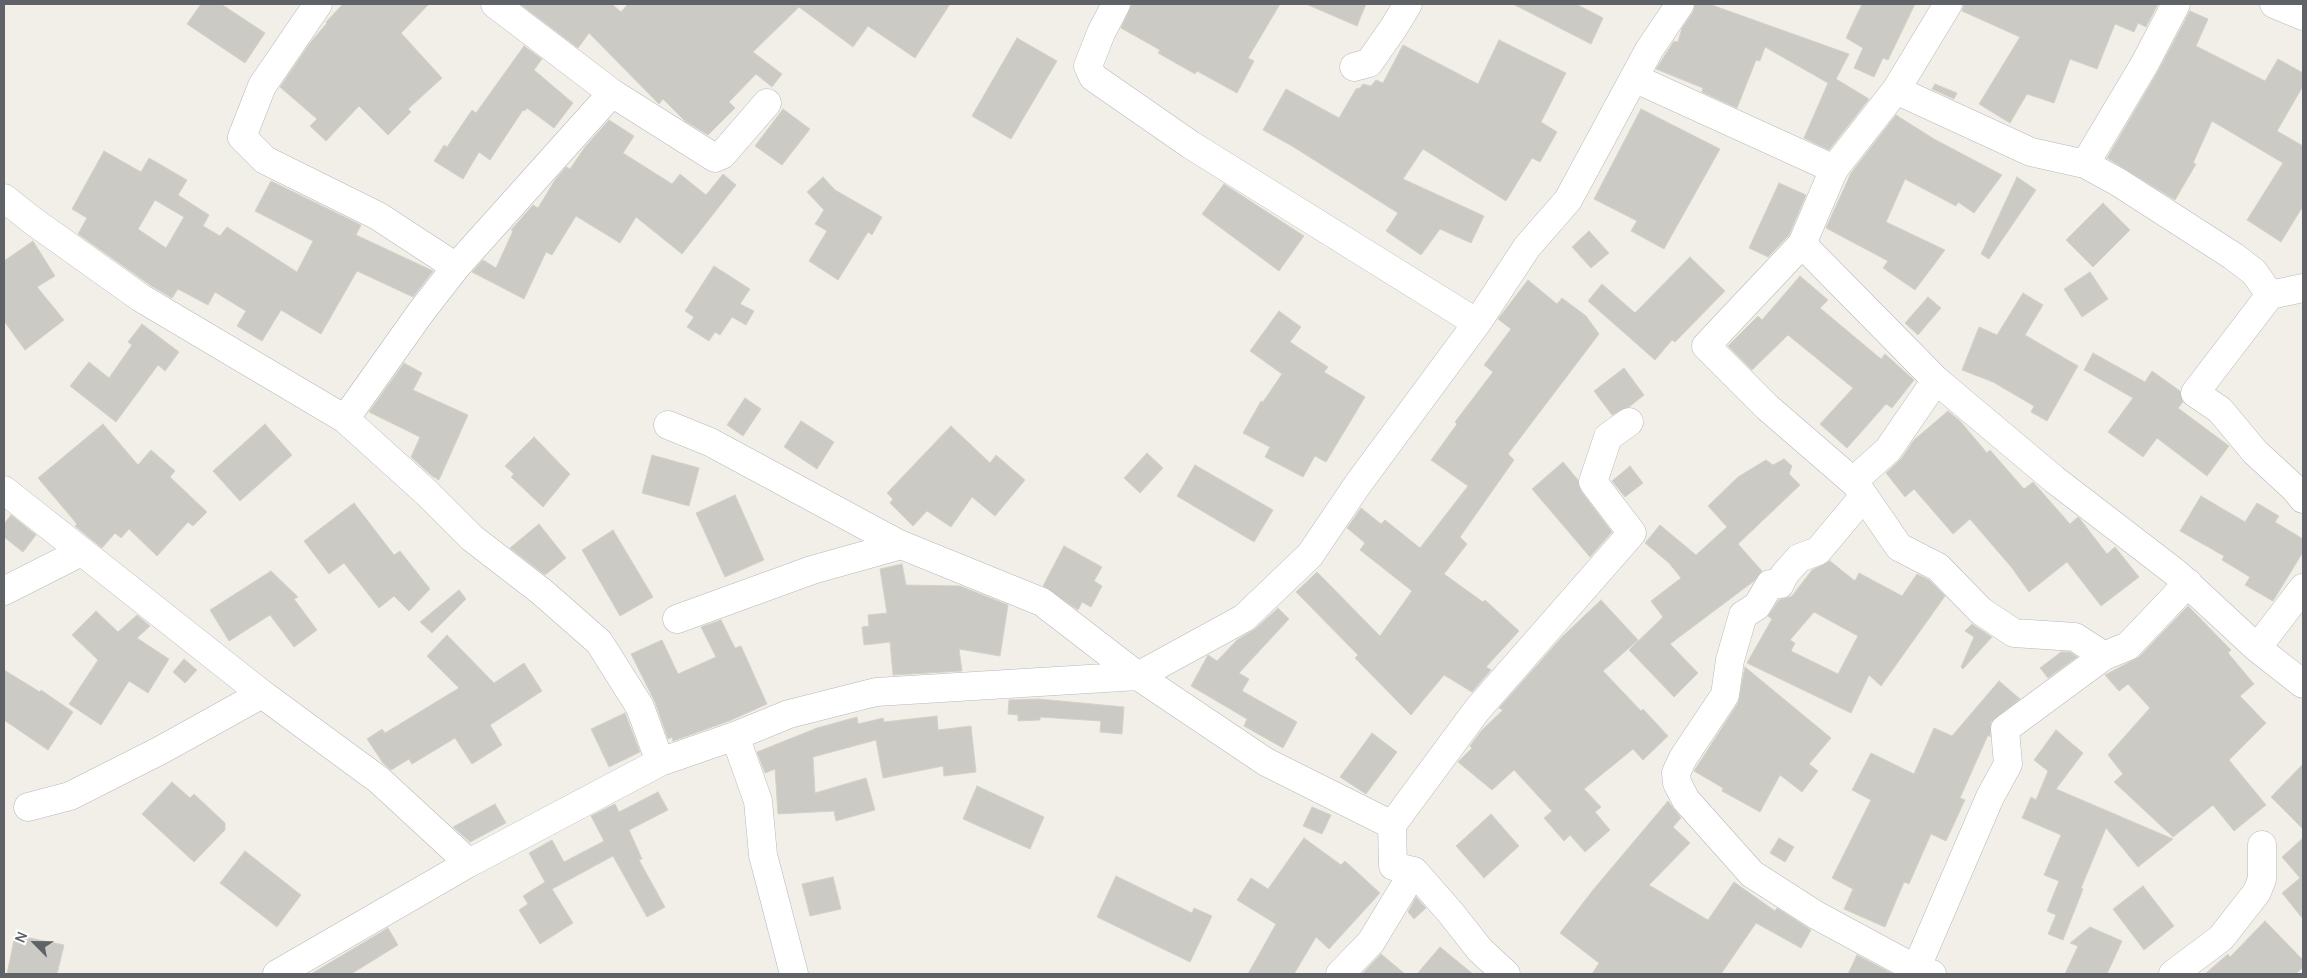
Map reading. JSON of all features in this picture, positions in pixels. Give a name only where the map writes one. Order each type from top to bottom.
[{"type":"street","points":[[318,4],[262,86],[242,137],[265,160],[378,216],[456,268]]},
{"type":"street","points":[[1116,4],[1101,33],[1088,66],[1093,77],[1191,145],[1477,323]]},
{"type":"street","points":[[1354,68],[1369,63],[1394,28],[1408,4]]},
{"type":"street","points":[[277,974],[469,863],[660,762],[735,736],[788,714],[876,692],[1138,676],[1244,618],[1310,555],[1358,484],[1477,323],[1527,247],[1568,200],[1649,50],[1680,4]]},
{"type":"street","points":[[1948,4],[1896,90],[1834,169],[1802,244],[1706,346],[1767,407],[1860,490],[1899,547],[1938,567],[1981,611],[2014,633],[2075,637],[2104,656]]},
{"type":"street","points":[[2085,164],[2130,90],[2176,4]]},
{"type":"street","points":[[2274,4],[2303,16]]},
{"type":"street","points":[[509,8],[612,93],[715,158],[722,155],[767,103]]},
{"type":"street","points":[[1634,78],[1834,169]]},
{"type":"street","points":[[1896,90],[2030,152],[2085,164],[2118,182],[2254,272],[2270,295]]},
{"type":"street","points":[[344,419],[421,312],[456,268],[612,93]]},
{"type":"street","points":[[4,198],[33,222],[141,298],[344,419],[427,493],[472,538],[542,592],[600,642],[640,707],[660,762]]},
{"type":"street","points":[[1802,244],[1936,380],[2055,480],[2188,583],[2257,648],[2303,684]]},
{"type":"street","points":[[2303,288],[2270,295],[2196,394],[2220,410],[2255,452],[2294,488],[2303,500]]},
{"type":"street","points":[[1936,380],[1888,450],[1860,475],[1860,490],[1818,551],[1799,558],[1784,575],[1780,584],[1770,584],[1757,606],[1743,615],[1730,660],[1725,695],[1683,758],[1676,773],[1677,783],[1686,800],[1752,874],[1816,915],[1924,972],[1990,797],[2008,764],[2005,729],[2104,656],[2128,646],[2188,583]]},
{"type":"street","points":[[1506,974],[1480,950],[1414,871],[1393,866],[1392,826],[1477,710],[1632,533],[1593,482],[1608,437],[1628,422]]},
{"type":"street","points":[[668,425],[710,442],[901,545],[1042,602],[1138,676],[1266,762],[1392,826]]},
{"type":"street","points":[[4,490],[262,694],[379,780],[469,863]]},
{"type":"street","points":[[677,619],[812,570],[901,545]]},
{"type":"street","points":[[4,591],[81,552]]},
{"type":"street","points":[[2257,648],[2303,588]]},
{"type":"street","points":[[28,807],[70,796],[161,750],[262,694]]},
{"type":"street","points":[[735,736],[758,801],[764,855],[794,974]]},
{"type":"street","points":[[2173,974],[2221,938],[2256,892],[2262,879],[2262,845]]},
{"type":"street","points":[[1340,974],[1371,942],[1414,871]]},
{"type":"building","points":[[201,4],[221,4],[265,33],[245,63],[187,24]]},
{"type":"building","points":[[343,4],[429,4],[401,33],[442,78],[408,109],[411,112],[388,135],[359,106],[326,141],[310,126],[317,119],[280,87],[310,43]]},
{"type":"building","points":[[520,4],[612,4],[621,12],[628,4],[950,4],[915,58],[868,26],[853,47],[799,7],[753,52],[782,74],[772,87],[756,74],[729,102],[735,108],[708,135],[685,121],[663,99],[659,104],[589,33],[578,48]]},
{"type":"building","points":[[1132,4],[1280,4],[1248,58],[1254,61],[1237,93],[1197,71],[1195,74],[1158,53],[1160,50],[1121,28]]},
{"type":"building","points":[[1306,4],[1366,4],[1357,26]]},
{"type":"building","points":[[1513,4],[1576,4],[1603,18],[1591,44]]},
{"type":"building","points":[[1695,4],[1709,4],[1849,54],[1836,79],[1869,99],[1829,150],[1804,138],[1828,83],[1765,47],[1760,61],[1756,60],[1737,108],[1702,92],[1703,88],[1656,69],[1674,41],[1678,42],[1682,28],[1693,12]]},
{"type":"building","points":[[1862,4],[1915,4],[1888,60],[1883,58],[1874,77],[1854,68],[1863,48],[1846,38]]},
{"type":"building","points":[[1964,4],[2158,4],[2146,27],[2138,23],[2134,32],[2115,24],[2097,69],[2070,59],[2054,103],[2027,94],[2010,123],[1979,104],[2020,37],[1962,11]]},
{"type":"building","points":[[2190,11],[2208,19],[2196,46],[2265,81],[2278,59],[2303,73],[2303,86],[2277,131],[2303,146],[2303,206],[2281,242],[2247,220],[2283,163],[2212,121],[2193,163],[2196,164],[2175,200],[2107,158],[2157,73]]},
{"type":"building","points":[[1017,38],[1057,61],[1011,139],[972,116]]},
{"type":"building","points":[[1499,40],[1566,73],[1541,122],[1557,132],[1540,162],[1532,158],[1506,201],[1423,149],[1403,179],[1484,216],[1471,243],[1440,229],[1421,255],[1386,231],[1398,213],[1292,146],[1263,130],[1286,89],[1339,118],[1356,89],[1360,88],[1363,84],[1371,86],[1376,80],[1383,83],[1403,45],[1478,84]]},
{"type":"building","points":[[524,46],[542,59],[534,70],[573,103],[554,128],[527,108],[525,111],[523,110],[490,160],[479,152],[463,179],[434,161],[444,145],[447,147],[472,110],[476,113]]},
{"type":"building","points":[[1935,84],[1957,93],[1954,99],[1932,89]]},
{"type":"building","points":[[783,109],[810,129],[782,165],[755,146]]},
{"type":"building","points":[[1641,109],[1720,149],[1664,249],[1631,231],[1637,221],[1594,199]]},
{"type":"building","points":[[1896,115],[1934,139],[2002,175],[1974,213],[1958,202],[1956,206],[1905,179],[1886,222],[1945,250],[1915,290],[1883,268],[1888,261],[1826,228],[1851,173]]},
{"type":"building","points":[[609,120],[634,136],[623,153],[672,184],[680,174],[706,195],[723,174],[736,185],[682,254],[636,217],[620,243],[576,216],[552,255],[546,252],[524,299],[472,272],[483,260],[496,268],[513,231],[511,230],[533,205],[538,208],[555,180],[566,167],[570,169],[585,147]]},
{"type":"building","points":[[104,151],[141,172],[149,158],[187,180],[178,195],[209,215],[203,226],[220,236],[227,227],[297,272],[313,241],[255,211],[271,181],[361,225],[356,235],[433,271],[413,297],[357,271],[321,334],[281,310],[262,341],[237,326],[246,311],[215,292],[208,305],[178,289],[172,298],[150,285],[78,234],[87,218],[72,209]],"holes":[[[155,200],[184,217],[166,248],[138,229]]]},
{"type":"building","points":[[823,177],[835,190],[882,217],[872,235],[868,232],[838,280],[809,261],[827,231],[815,224],[824,210],[807,192]]},
{"type":"building","points":[[2017,177],[2036,190],[1989,259],[1981,254]]},
{"type":"building","points":[[1779,183],[1806,195],[1789,235],[1768,257],[1749,248]]},
{"type":"building","points":[[1224,184],[1304,236],[1279,271],[1202,214]]},
{"type":"building","points":[[2103,203],[2130,230],[2093,267],[2066,240]]},
{"type":"building","points":[[1589,231],[1609,253],[1591,268],[1572,247]]},
{"type":"building","points":[[33,241],[55,276],[37,287],[64,320],[25,350],[4,321],[4,261]]},
{"type":"building","points":[[1690,257],[1725,291],[1675,342],[1672,340],[1655,360],[1588,301],[1602,284],[1635,313]]},
{"type":"building","points":[[714,266],[750,289],[740,304],[754,311],[746,325],[732,317],[720,335],[715,332],[709,341],[687,327],[694,317],[685,311]]},
{"type":"building","points":[[2090,272],[2108,299],[2082,317],[2064,289]]},
{"type":"building","points":[[1800,276],[1828,300],[1820,308],[1881,359],[1885,354],[1914,380],[1892,408],[1886,404],[1847,448],[1820,424],[1853,388],[1788,335],[1752,370],[1728,346],[1758,316],[1762,320]]},
{"type":"building","points":[[1528,280],[1557,304],[1562,298],[1586,316],[1599,334],[1508,454],[1514,460],[1460,537],[1467,544],[1444,574],[1483,602],[1485,600],[1519,631],[1486,667],[1491,670],[1472,692],[1444,675],[1411,715],[1355,658],[1358,655],[1296,592],[1317,572],[1380,636],[1412,591],[1360,550],[1365,543],[1347,528],[1361,508],[1381,524],[1385,520],[1420,548],[1468,486],[1431,460],[1457,424],[1455,422],[1493,372],[1484,365],[1511,329],[1498,319]]},
{"type":"building","points":[[2023,293],[2043,305],[2025,335],[2078,366],[2047,421],[2031,412],[2034,406],[1993,382],[1962,370],[1979,327],[1997,335]]},
{"type":"building","points":[[1928,297],[1941,308],[1918,335],[1905,323]]},
{"type":"building","points":[[1279,311],[1301,327],[1290,342],[1328,367],[1324,372],[1365,397],[1326,462],[1315,456],[1303,477],[1265,457],[1270,447],[1243,433],[1261,401],[1263,402],[1282,374],[1250,351]]},
{"type":"building","points":[[142,324],[179,352],[165,371],[158,365],[116,422],[70,386],[89,362],[109,378],[132,345],[128,342]]},
{"type":"building","points":[[2093,353],[2145,382],[2152,371],[2180,391],[2183,402],[2178,408],[2229,446],[2207,476],[2157,438],[2143,457],[2108,432],[2133,398],[2084,370]]},
{"type":"building","points":[[404,363],[422,373],[413,390],[468,415],[439,480],[411,457],[420,437],[369,412]]},
{"type":"building","points":[[1624,368],[1644,395],[1629,407],[1612,415],[1594,391]]},
{"type":"building","points":[[745,398],[761,409],[743,436],[727,425]]},
{"type":"building","points":[[1948,411],[1960,421],[1987,453],[1990,450],[2024,489],[2033,482],[2070,524],[2078,517],[2107,554],[2115,547],[2139,577],[2101,606],[2067,562],[2029,592],[2012,568],[1970,519],[1953,534],[1914,489],[1905,497],[1886,473],[1901,459],[1914,440]]},
{"type":"building","points":[[801,421],[834,442],[817,469],[784,447]]},
{"type":"building","points":[[103,424],[138,465],[151,450],[175,471],[170,477],[207,512],[193,526],[188,522],[157,556],[129,529],[121,538],[115,533],[102,548],[75,526],[77,524],[38,478]]},
{"type":"building","points":[[265,424],[292,455],[240,501],[213,471]]},
{"type":"building","points":[[951,426],[990,463],[996,455],[1025,480],[995,516],[972,497],[951,527],[927,511],[913,526],[890,503],[893,499],[887,493]]},
{"type":"building","points":[[534,437],[570,474],[543,507],[511,477],[514,474],[505,466]]},
{"type":"building","points":[[1147,453],[1163,468],[1140,493],[1124,478]]},
{"type":"building","points":[[652,455],[699,468],[689,506],[642,493]]},
{"type":"building","points":[[1784,459],[1792,466],[1789,474],[1800,485],[1738,544],[1762,571],[1754,581],[1670,644],[1698,673],[1674,697],[1629,650],[1663,617],[1651,601],[1681,578],[1669,563],[1645,543],[1660,525],[1696,555],[1727,527],[1708,506],[1738,477],[1766,460],[1773,465]]},
{"type":"building","points":[[1563,462],[1578,480],[1581,491],[1612,532],[1590,557],[1532,489]]},
{"type":"building","points":[[1195,465],[1273,510],[1254,542],[1177,496]]},
{"type":"building","points":[[1630,466],[1643,483],[1625,497],[1612,481]]},
{"type":"building","points":[[735,495],[764,560],[725,577],[696,513]]},
{"type":"building","points":[[2201,496],[2245,522],[2257,503],[2279,516],[2275,522],[2303,539],[2303,552],[2273,601],[2245,585],[2250,577],[2222,560],[2224,556],[2180,531]]},
{"type":"building","points":[[354,503],[394,555],[400,551],[430,589],[409,611],[394,596],[379,608],[344,563],[329,574],[304,541]]},
{"type":"building","points":[[11,515],[36,535],[23,552],[4,537],[4,524]]},
{"type":"building","points":[[539,524],[566,558],[545,575],[510,548]]},
{"type":"building","points":[[613,530],[653,597],[620,616],[582,550]]},
{"type":"building","points":[[1064,546],[1102,567],[1094,581],[1102,586],[1091,607],[1082,602],[1078,610],[1043,586]]},
{"type":"building","points":[[1830,561],[1855,581],[1859,573],[1902,596],[1917,574],[1929,580],[1945,596],[1881,686],[1869,675],[1851,713],[1747,663],[1772,619],[1768,616],[1779,600],[1792,596],[1812,570]],"holes":[[[1814,612],[1858,636],[1838,674],[1791,651],[1795,643],[1790,640]]]},
{"type":"building","points":[[902,564],[906,585],[960,586],[1008,605],[1000,656],[959,649],[962,671],[893,675],[890,642],[864,645],[862,627],[869,626],[868,615],[887,613],[880,569]]},
{"type":"building","points":[[271,571],[298,597],[294,599],[317,630],[294,647],[270,615],[229,641],[210,610]]},
{"type":"building","points":[[459,590],[466,599],[432,633],[420,622]]},
{"type":"building","points":[[1601,600],[1638,640],[1603,671],[1668,736],[1643,760],[1633,749],[1584,789],[1601,807],[1595,812],[1610,830],[1585,852],[1570,835],[1564,841],[1544,818],[1552,811],[1514,770],[1492,790],[1458,762],[1472,748],[1470,746],[1482,730],[1503,710],[1499,708],[1562,637]]},
{"type":"building","points":[[2188,606],[2231,650],[2228,653],[2254,684],[2240,696],[2266,723],[2229,760],[2266,805],[2234,831],[2213,805],[2173,837],[2114,782],[2123,774],[2108,755],[2150,708],[2128,684],[2119,691],[2105,675],[2139,657]]},
{"type":"building","points":[[1278,608],[1289,619],[1239,673],[1249,679],[1242,691],[1297,722],[1283,748],[1244,726],[1247,719],[1191,686],[1208,655],[1217,661],[1237,640],[1255,629]]},
{"type":"building","points":[[96,611],[118,632],[137,615],[150,626],[137,638],[169,659],[148,693],[129,681],[101,725],[69,704],[98,660],[72,635]]},
{"type":"building","points":[[721,620],[735,648],[741,646],[767,704],[729,721],[673,741],[672,737],[668,739],[655,702],[631,654],[662,640],[678,674],[716,657],[701,627]]},
{"type":"building","points":[[1972,624],[1992,637],[1963,669],[1961,667],[1974,637],[1965,631]]},
{"type":"building","points":[[447,635],[494,683],[524,663],[542,691],[490,725],[502,745],[472,764],[455,738],[412,764],[409,759],[391,770],[383,763],[367,739],[382,729],[385,733],[459,688],[427,656]]},
{"type":"building","points":[[2061,652],[2070,652],[2077,657],[2048,678],[2040,668]]},
{"type":"building","points":[[184,659],[197,670],[185,683],[173,672]]},
{"type":"building","points":[[1745,667],[1831,738],[1809,764],[1818,771],[1802,792],[1780,775],[1760,812],[1722,791],[1723,788],[1694,771],[1738,703]]},
{"type":"building","points":[[4,670],[40,692],[41,690],[73,712],[48,750],[4,720]]},
{"type":"building","points":[[1999,681],[2020,699],[1991,722],[1990,737],[1988,735],[1960,798],[1965,800],[1946,841],[1931,834],[1909,884],[1904,882],[1885,927],[1844,909],[1853,889],[1832,878],[1871,800],[1852,790],[1871,753],[1914,774],[1934,728],[1952,736]]},
{"type":"building","points":[[1039,699],[1124,707],[1122,734],[1100,732],[1101,721],[1040,717],[1040,720],[1018,721],[1018,715],[1008,714],[1009,700]]},
{"type":"building","points":[[625,713],[640,752],[609,767],[591,729]]},
{"type":"building","points":[[937,716],[938,730],[971,726],[976,772],[944,776],[943,766],[883,778],[876,740],[813,757],[815,793],[866,778],[875,810],[836,821],[834,811],[778,814],[775,769],[765,773],[757,752],[817,728],[857,717],[858,724],[883,718],[884,722]]},
{"type":"building","points":[[2056,730],[2083,753],[2056,789],[2173,839],[2138,867],[2106,828],[2081,888],[2083,889],[2063,940],[2048,934],[2056,915],[2047,911],[2059,881],[2044,875],[2061,835],[2022,818],[2031,797],[2036,800],[2048,771],[2034,760]]},
{"type":"building","points":[[1372,733],[1397,752],[1366,794],[1340,777]]},
{"type":"building","points":[[2303,764],[2303,829],[2271,797]]},
{"type":"building","points":[[172,782],[190,798],[194,794],[225,823],[225,830],[194,862],[142,814]]},
{"type":"building","points":[[977,786],[1044,817],[1030,849],[963,819]]},
{"type":"building","points":[[658,792],[668,810],[629,830],[642,859],[639,860],[665,907],[647,917],[613,856],[552,889],[573,923],[540,944],[519,910],[528,904],[523,896],[545,882],[529,853],[552,840],[564,862],[604,841],[591,816],[615,804],[619,812]]},
{"type":"building","points":[[1668,801],[1681,818],[1673,827],[1690,843],[1649,885],[1708,920],[1734,882],[1775,911],[1777,908],[1811,930],[1801,948],[1756,923],[1721,974],[1592,974],[1599,963],[1560,933],[1593,890]]},
{"type":"building","points":[[495,804],[506,823],[470,842],[453,827]]},
{"type":"building","points":[[1312,807],[1331,815],[1322,834],[1303,826]]},
{"type":"building","points":[[1491,814],[1519,846],[1484,878],[1456,846]]},
{"type":"building","points":[[1304,838],[1341,865],[1345,861],[1380,893],[1329,949],[1316,937],[1294,974],[1248,974],[1276,924],[1237,900],[1251,878],[1268,889]]},
{"type":"building","points":[[1779,838],[1794,847],[1785,862],[1770,853]]},
{"type":"building","points":[[2303,838],[2303,919],[2282,893],[2300,878],[2282,857]]},
{"type":"building","points":[[245,851],[301,895],[277,927],[220,883]]},
{"type":"building","points":[[1116,876],[1192,913],[1194,908],[1212,916],[1190,962],[1097,917]]},
{"type":"building","points":[[833,877],[841,909],[810,916],[802,884]]},
{"type":"building","points":[[2143,886],[2174,926],[2144,950],[2113,909]]},
{"type":"building","points":[[1416,897],[1426,908],[1414,919],[1408,912]]},
{"type":"building","points":[[2265,921],[2303,960],[2303,967],[2296,974],[2205,974],[2228,954],[2230,957]]},
{"type":"building","points":[[2090,927],[2122,941],[2107,974],[2065,974],[2078,946],[2070,943]]},
{"type":"building","points":[[388,928],[398,945],[351,974],[311,974]]},
{"type":"building","points":[[15,935],[64,945],[57,974],[7,974]]},
{"type":"building","points":[[1440,947],[1473,974],[1417,974]]},
{"type":"building","points":[[1381,954],[1405,974],[1362,974]]},
{"type":"building","points":[[1857,955],[1893,974],[1848,974]]}]
